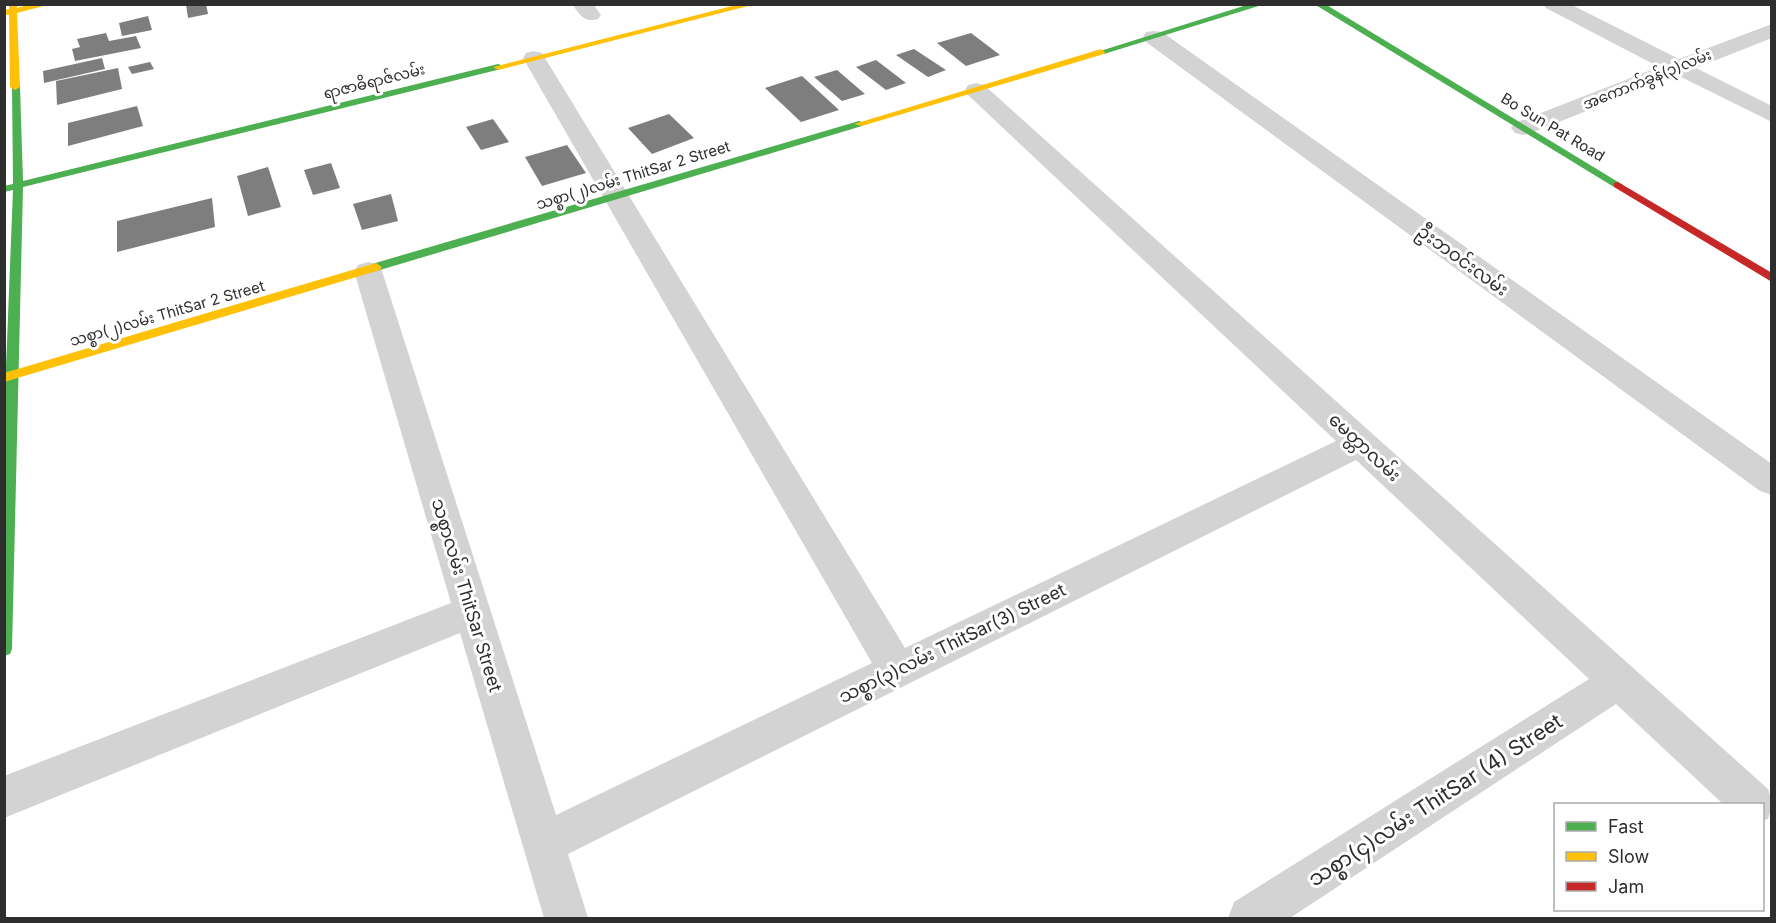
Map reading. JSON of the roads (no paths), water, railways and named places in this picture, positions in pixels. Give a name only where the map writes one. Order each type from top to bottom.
[{"type":"street","points":[[4,649],[11,187],[10,10],[47,4]]},
{"type":"street","name":"ရာဇာဓိရာဇ်လမ်း","points":[[11,187],[752,4]]},
{"type":"street","name":"သစ္စာ(၂)လမ်း ThitSar 2 Street","points":[[9,377],[1261,4]]},
{"type":"street","name":"Bo Sun Pat Road","points":[[1318,4],[1772,278]]},
{"type":"street","points":[[1553,4],[1772,115]]},
{"type":"street","name":"အကောက်ခွန်(၃)လမ်း","points":[[1523,129],[1772,30]]},
{"type":"street","name":"ဦးဘဝင်းလမ်း","points":[[1154,37],[1772,482]]},
{"type":"street","points":[[534,58],[897,670]]},
{"type":"street","name":"မေတ္တာလမ်း","points":[[976,90],[1753,803]]},
{"type":"street","name":"သစ္စာလမ်း ThitSar Street","points":[[368,271],[566,918]]},
{"type":"street","name":"သစ္စာ(၃)လမ်း ThitSar(3) Street","points":[[543,844],[1361,443]]},
{"type":"street","points":[[4,797],[472,611]]},
{"type":"street","name":"သစ္စာ(၄)လမ်း ThitSar (4) Street","points":[[1250,918],[1619,681]]}]
